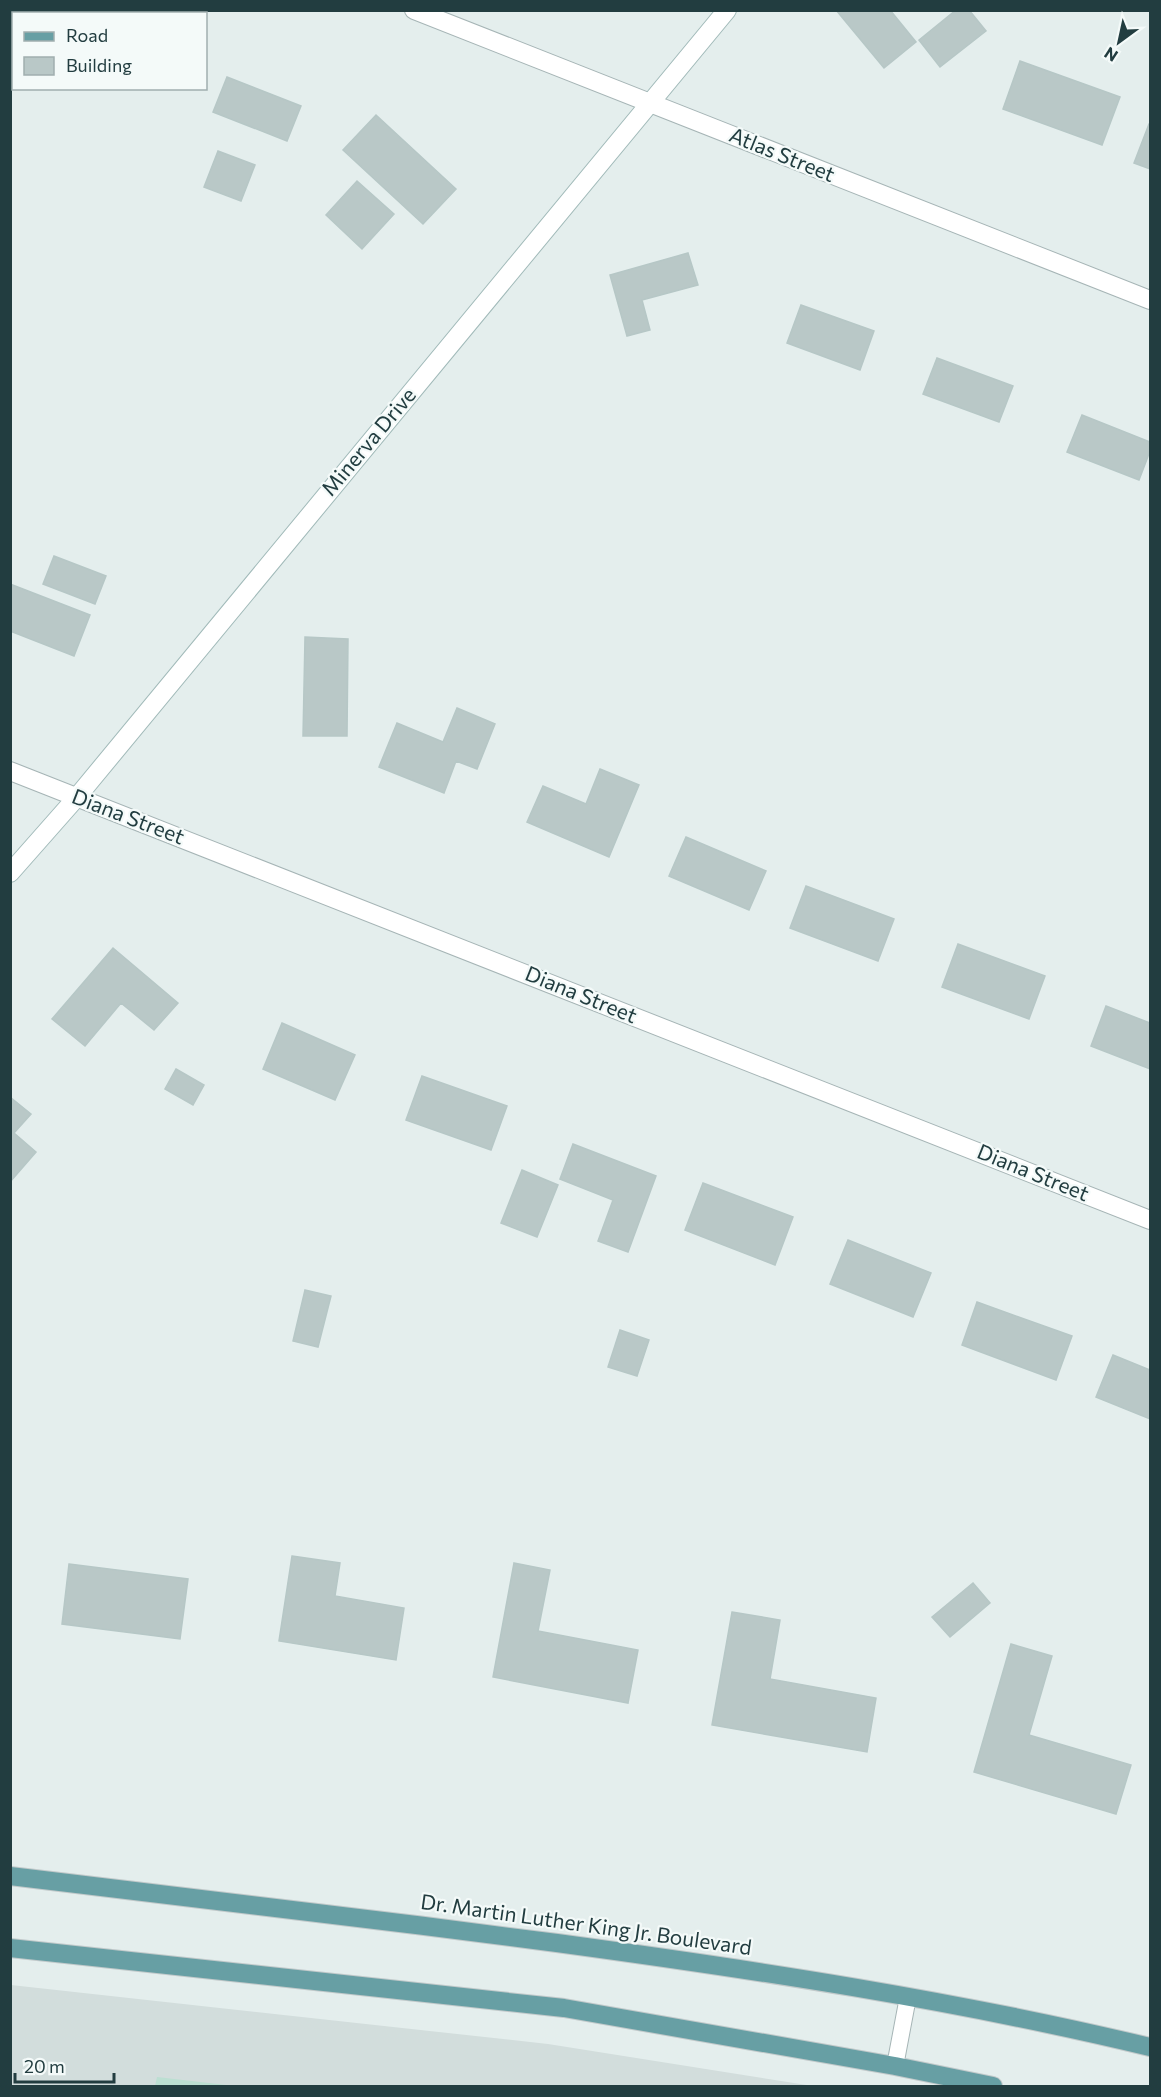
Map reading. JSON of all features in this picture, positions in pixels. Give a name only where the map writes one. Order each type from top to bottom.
[{"type":"main road","name":"Dr. Martin Luther King Jr. Boulevard","points":[[10,1876],[383,1920],[742,1968],[1050,2023],[1150,2047]]},
{"type":"main road","points":[[10,1948],[564,2008],[895,2066],[993,2086]]},
{"type":"street","name":"Atlas Street","points":[[414,10],[1150,300]]},
{"type":"street","name":"Minerva Drive","points":[[10,873],[77,797],[727,10]]},
{"type":"street","name":"Diana Street","points":[[10,771],[1150,1220]]},
{"type":"lane","points":[[895,2066],[908,1997]]},
{"type":"shaded area","points":[[11,1985],[548,2044],[813,2086],[11,2086]]},
{"type":"green space","points":[[157,2077],[235,2086],[155,2086]]},
{"type":"building","points":[[10,10],[63,10],[68,12],[12,12],[12,35],[10,34]]},
{"type":"building","points":[[836,10],[890,10],[916,42],[884,68]]},
{"type":"building","points":[[956,10],[969,10],[986,31],[940,67],[919,40]]},
{"type":"building","points":[[1020,61],[1120,97],[1102,145],[1003,109]]},
{"type":"building","points":[[227,77],[301,106],[287,141],[213,112]]},
{"type":"building","points":[[376,115],[456,189],[423,224],[343,150]]},
{"type":"building","points":[[1150,124],[1150,169],[1134,163]]},
{"type":"building","points":[[218,151],[255,165],[241,201],[204,187]]},
{"type":"building","points":[[357,181],[394,214],[362,249],[326,215]]},
{"type":"building","points":[[688,253],[698,285],[642,300],[650,330],[627,336],[610,275]]},
{"type":"building","points":[[801,305],[874,331],[860,370],[787,343]]},
{"type":"building","points":[[937,358],[1013,386],[999,422],[923,394]]},
{"type":"building","points":[[1082,415],[1150,442],[1150,451],[1139,480],[1067,452]]},
{"type":"building","points":[[54,556],[106,576],[95,604],[43,584]]},
{"type":"building","points":[[10,584],[90,615],[74,656],[10,631]]},
{"type":"building","points":[[305,637],[348,639],[347,736],[303,736]]},
{"type":"building","points":[[457,708],[495,724],[477,769],[456,761],[444,793],[379,767],[397,723],[443,742]]},
{"type":"building","points":[[600,769],[639,785],[609,857],[527,822],[543,786],[586,804]]},
{"type":"building","points":[[686,837],[766,871],[749,910],[669,876]]},
{"type":"building","points":[[806,886],[894,919],[878,961],[790,928]]},
{"type":"building","points":[[958,944],[1045,976],[1029,1019],[942,987]]},
{"type":"building","points":[[113,948],[178,1003],[154,1030],[121,1003],[85,1046],[52,1019]]},
{"type":"building","points":[[1106,1006],[1150,1023],[1150,1069],[1091,1046]]},
{"type":"building","points":[[282,1023],[355,1055],[335,1100],[263,1069]]},
{"type":"building","points":[[176,1069],[204,1085],[193,1105],[165,1089]]},
{"type":"building","points":[[422,1076],[507,1106],[491,1150],[406,1120]]},
{"type":"building","points":[[10,1097],[31,1114],[14,1133],[36,1152],[10,1182]]},
{"type":"building","points":[[573,1144],[656,1176],[628,1252],[598,1241],[613,1200],[560,1179]]},
{"type":"building","points":[[522,1170],[558,1185],[537,1237],[501,1223]]},
{"type":"building","points":[[703,1183],[793,1217],[775,1265],[685,1230]]},
{"type":"building","points":[[848,1240],[931,1273],[913,1317],[830,1284]]},
{"type":"building","points":[[305,1290],[331,1296],[318,1347],[293,1341]]},
{"type":"building","points":[[977,1302],[1072,1336],[1056,1380],[962,1345]]},
{"type":"building","points":[[620,1330],[649,1340],[637,1376],[608,1367]]},
{"type":"building","points":[[1113,1355],[1150,1370],[1150,1419],[1096,1397]]},
{"type":"building","points":[[292,1556],[340,1563],[335,1596],[404,1608],[396,1660],[279,1641]]},
{"type":"building","points":[[514,1563],[550,1570],[538,1631],[638,1650],[628,1703],[493,1677]]},
{"type":"building","points":[[69,1564],[188,1579],[180,1639],[62,1624]]},
{"type":"building","points":[[973,1583],[990,1603],[950,1637],[932,1617]]},
{"type":"building","points":[[732,1612],[780,1620],[770,1679],[876,1698],[867,1752],[712,1725]]},
{"type":"building","points":[[1011,1644],[1052,1656],[1029,1735],[1131,1765],[1116,1814],[974,1772]]}]
